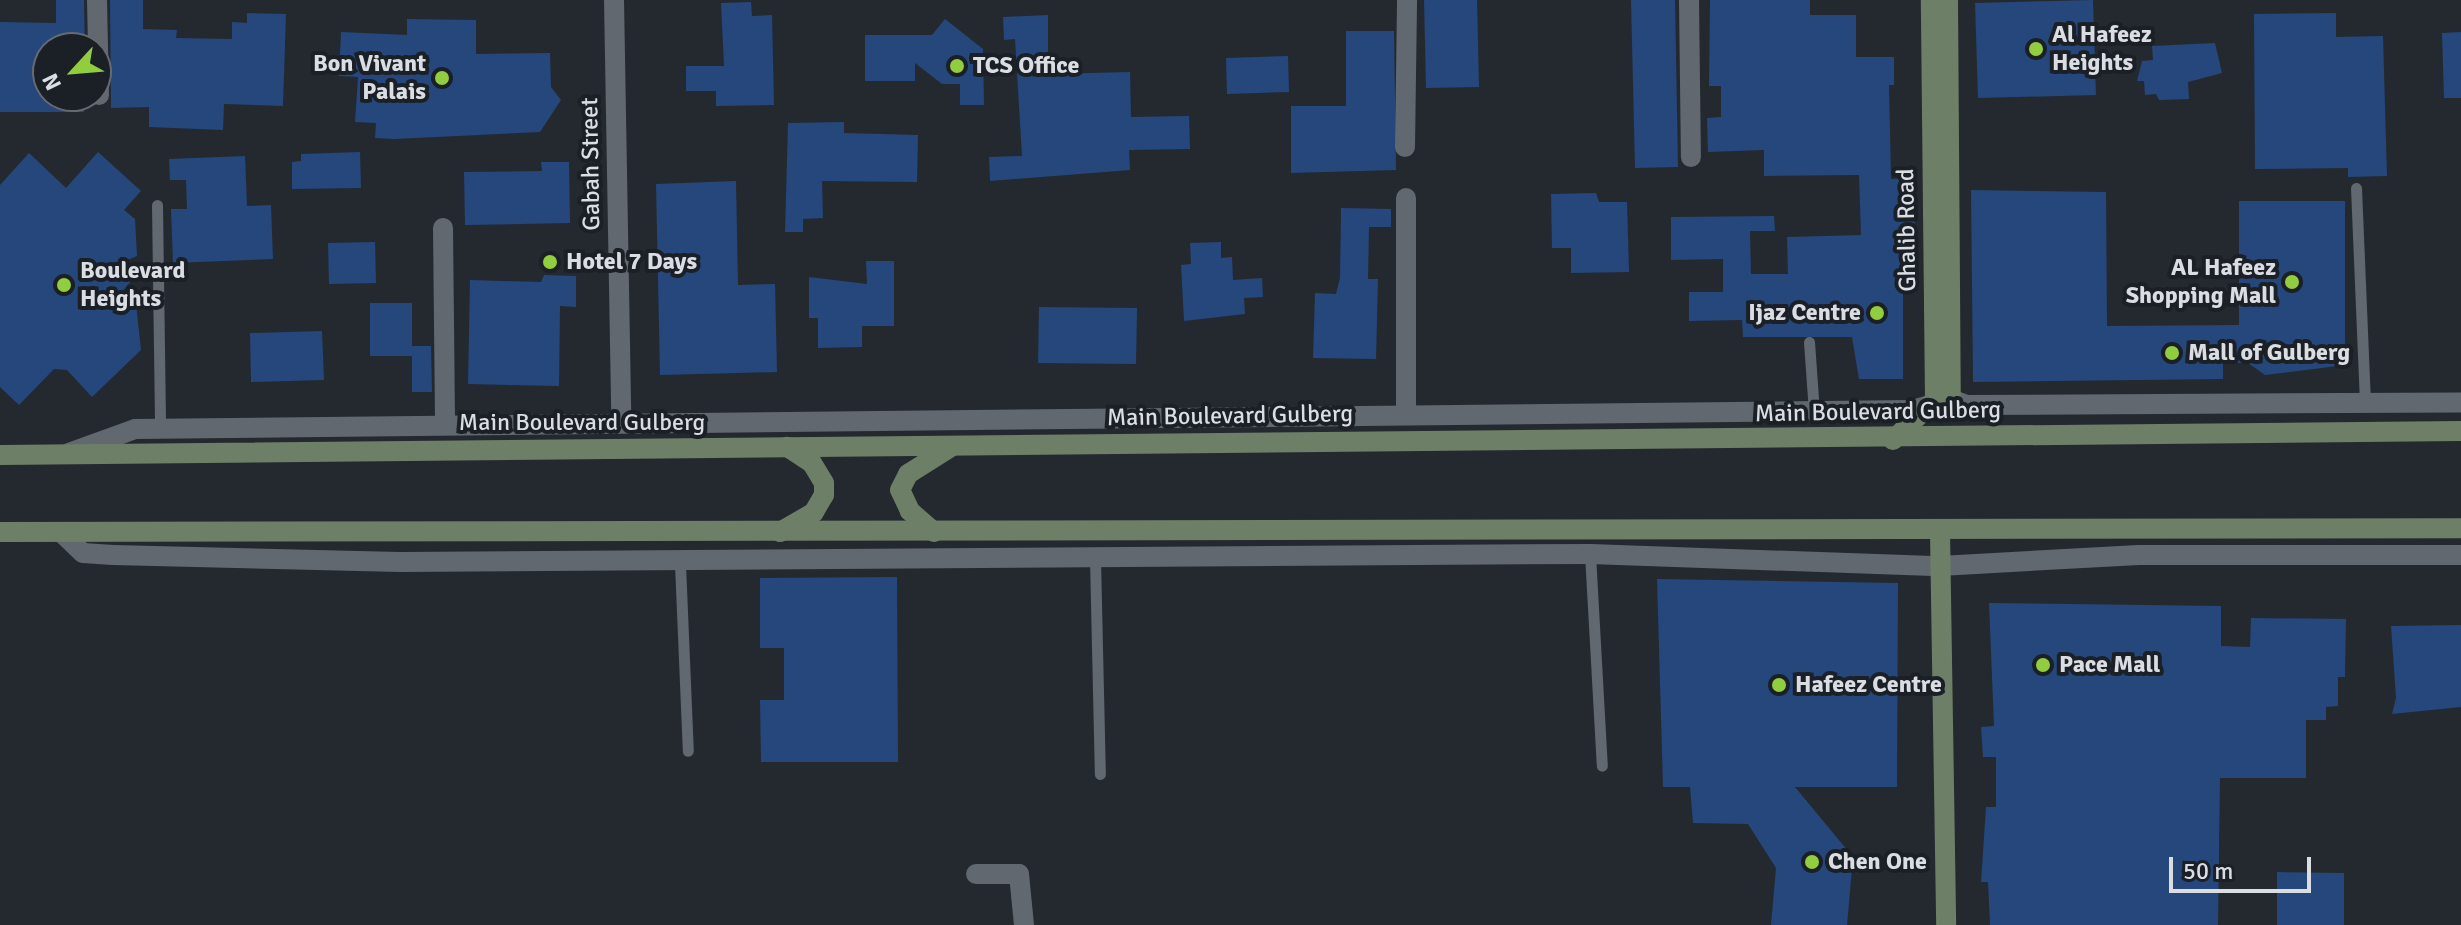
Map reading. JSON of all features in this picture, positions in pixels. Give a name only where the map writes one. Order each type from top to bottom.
[{"type":"main road","name":"Ghalib Road","points":[[1931,0],[1943,399]]},
{"type":"main road","name":"Ghalib Road","points":[[1943,399],[1948,0]]},
{"type":"main road","points":[[1893,440],[1943,399]]},
{"type":"main road","name":"Main Boulevard Gulberg","points":[[0,455],[954,445],[1893,440],[2461,431]]},
{"type":"main road","points":[[934,532],[910,511],[900,490],[908,474],[954,445]]},
{"type":"main road","points":[[780,532],[814,512],[824,495],[824,483],[812,463],[787,447]]},
{"type":"main road","points":[[0,532],[1940,532],[2461,528]]},
{"type":"main road","points":[[1940,532],[1946,925]]},
{"type":"street","points":[[97,0],[98,32]]},
{"type":"street","name":"Gabah Street","points":[[614,0],[621,422]]},
{"type":"street","points":[[1405,147],[1407,0]]},
{"type":"street","points":[[1689,0],[1691,157]]},
{"type":"street","points":[[1406,198],[1406,415]]},
{"type":"street","points":[[443,228],[445,424]]},
{"type":"street","points":[[69,453],[135,429],[621,422],[950,424],[1912,410],[1943,399],[1967,405],[2461,402]]},
{"type":"street","points":[[61,532],[83,553],[113,555],[680,564],[1590,554],[1940,566],[2139,555],[2461,555]]},
{"type":"street","points":[[976,874],[1019,874],[1024,925]]},
{"type":"lane","points":[[2356,188],[2365,402]]},
{"type":"lane","points":[[157,205],[160,429]]},
{"type":"lane","points":[[1809,342],[1814,411]]},
{"type":"lane","points":[[1590,554],[1602,766]]},
{"type":"lane","points":[[1095,559],[1100,774]]},
{"type":"lane","points":[[680,564],[688,751]]},
{"type":"building","points":[[56,0],[84,0],[85,32],[32,32],[32,112],[0,112],[0,22],[56,23]]},
{"type":"building","points":[[110,0],[143,0],[143,29],[177,30],[176,38],[232,39],[232,22],[247,23],[247,13],[286,14],[283,106],[224,104],[223,130],[149,127],[149,107],[112,108]]},
{"type":"building","points":[[1424,0],[1477,0],[1479,87],[1426,88]]},
{"type":"building","points":[[1631,0],[1675,0],[1678,167],[1635,168]]},
{"type":"building","points":[[1710,0],[1810,0],[1810,15],[1856,15],[1856,57],[1894,57],[1894,85],[1889,85],[1891,179],[1913,178],[1916,263],[1903,263],[1903,379],[1859,379],[1852,337],[1743,337],[1742,320],[1689,321],[1689,292],[1723,292],[1723,259],[1671,260],[1671,217],[1774,216],[1775,231],[1750,231],[1751,274],[1788,274],[1787,237],[1861,235],[1859,175],[1764,176],[1764,150],[1708,152],[1707,118],[1721,117],[1721,86],[1709,86]]},
{"type":"building","name":"Al Hafeez Heights","points":[[2093,0],[2096,95],[1978,98],[1975,3]]},
{"type":"building","points":[[751,2],[752,16],[772,15],[774,105],[716,106],[716,91],[686,91],[686,66],[724,66],[721,3]]},
{"type":"building","points":[[2336,13],[2336,37],[2383,36],[2387,176],[2348,177],[2348,168],[2255,169],[2254,14]]},
{"type":"building","points":[[1048,15],[1048,74],[1130,72],[1131,117],[1189,116],[1190,149],[1129,150],[1130,170],[990,181],[989,157],[1022,156],[1015,39],[1004,40],[1003,17]]},
{"type":"building","points":[[407,19],[476,20],[476,54],[550,53],[551,87],[561,100],[540,132],[375,138],[376,123],[355,122],[358,77],[339,76],[341,32],[407,35]]},
{"type":"building","points":[[945,19],[983,49],[984,105],[960,105],[960,84],[942,84],[915,63],[915,81],[865,81],[865,35],[932,35]]},
{"type":"building","points":[[1346,31],[1394,31],[1396,170],[1291,173],[1291,106],[1346,106]]},
{"type":"building","points":[[2461,32],[2461,98],[2444,98],[2442,33]]},
{"type":"building","points":[[2215,43],[2222,73],[2188,82],[2189,99],[2159,100],[2156,94],[2145,95],[2144,81],[2137,81],[2142,61],[2153,60],[2152,46]]},
{"type":"building","points":[[1288,56],[1289,92],[1227,94],[1226,58]]},
{"type":"building","points":[[844,122],[844,133],[918,135],[917,182],[822,181],[823,218],[803,219],[803,232],[785,232],[788,123]]},
{"type":"building","name":"Boulevard Heights","points":[[98,152],[141,191],[124,210],[135,219],[137,256],[123,262],[137,274],[108,308],[136,304],[141,350],[92,397],[67,370],[54,369],[19,405],[0,387],[0,185],[29,153],[66,188]]},
{"type":"building","points":[[360,152],[361,188],[292,189],[292,162],[301,161],[301,154]]},
{"type":"building","points":[[245,156],[247,206],[271,205],[273,259],[173,263],[171,209],[187,209],[186,180],[170,180],[169,159]]},
{"type":"building","points":[[541,162],[569,162],[570,223],[465,225],[464,172],[542,171]]},
{"type":"building","points":[[736,181],[738,285],[775,284],[777,372],[660,375],[656,184]]},
{"type":"building","points":[[1971,190],[2106,192],[2107,326],[2239,325],[2239,201],[2345,201],[2345,365],[2265,375],[2248,363],[2223,363],[2223,379],[1973,382]]},
{"type":"building","points":[[1596,193],[1599,202],[1627,202],[1629,272],[1571,273],[1571,248],[1552,248],[1551,194]]},
{"type":"building","points":[[1341,208],[1391,209],[1391,227],[1369,227],[1368,279],[1378,279],[1376,359],[1313,358],[1315,293],[1336,294],[1340,278]]},
{"type":"building","points":[[375,242],[376,283],[329,284],[328,243]]},
{"type":"building","points":[[1221,242],[1221,258],[1232,257],[1233,280],[1262,278],[1263,297],[1244,298],[1245,314],[1184,321],[1181,265],[1191,264],[1190,243]]},
{"type":"building","points":[[866,261],[894,261],[894,326],[862,326],[862,347],[818,348],[818,318],[809,318],[809,277],[867,284]]},
{"type":"building","points":[[544,275],[576,276],[576,307],[560,306],[559,386],[468,384],[470,280],[541,282]]},
{"type":"building","points":[[370,303],[412,303],[412,346],[431,346],[432,392],[412,392],[412,356],[370,356]]},
{"type":"building","points":[[1039,307],[1137,308],[1136,364],[1038,363]]},
{"type":"building","points":[[322,331],[324,380],[251,382],[250,333]]},
{"type":"building","points":[[897,577],[898,762],[761,762],[760,700],[784,700],[784,648],[760,648],[760,578]]},
{"type":"building","name":"Hafeez Centre","points":[[1657,579],[1898,583],[1897,787],[1795,787],[1853,857],[1847,925],[1771,925],[1776,868],[1748,824],[1693,823],[1690,787],[1663,787]]},
{"type":"building","points":[[1989,603],[2221,606],[2221,646],[2250,647],[2251,618],[2346,619],[2345,677],[2338,677],[2338,706],[2326,707],[2326,720],[2306,720],[2306,778],[2220,778],[2218,925],[1990,925],[1988,882],[1981,882],[1986,807],[1996,807],[1996,757],[1983,757],[1981,727],[1994,726]]},
{"type":"building","points":[[2461,625],[2461,707],[2392,714],[2396,698],[2391,626]]},
{"type":"building","points":[[2277,872],[2344,873],[2344,925],[2277,925]]},
{"type":"place","name":"Al Hafeez Heights","points":[[2036,49]]},
{"type":"place","name":"TCS Office","points":[[957,66]]},
{"type":"place","name":"Bon Vivant Palais","points":[[442,78]]},
{"type":"place","name":"Hotel 7 Days","points":[[550,262]]},
{"type":"place","name":"AL Hafeez Shopping Mall","points":[[2292,282]]},
{"type":"place","name":"Boulevard Heights","points":[[64,285]]},
{"type":"place","name":"Ijaz Centre","points":[[1877,313]]},
{"type":"place","name":"Mall of Gulberg","points":[[2172,353]]},
{"type":"place","name":"Pace Mall","points":[[2043,665]]},
{"type":"place","name":"Hafeez Centre","points":[[1779,685]]},
{"type":"place","name":"Chen One","points":[[1812,862]]}]
